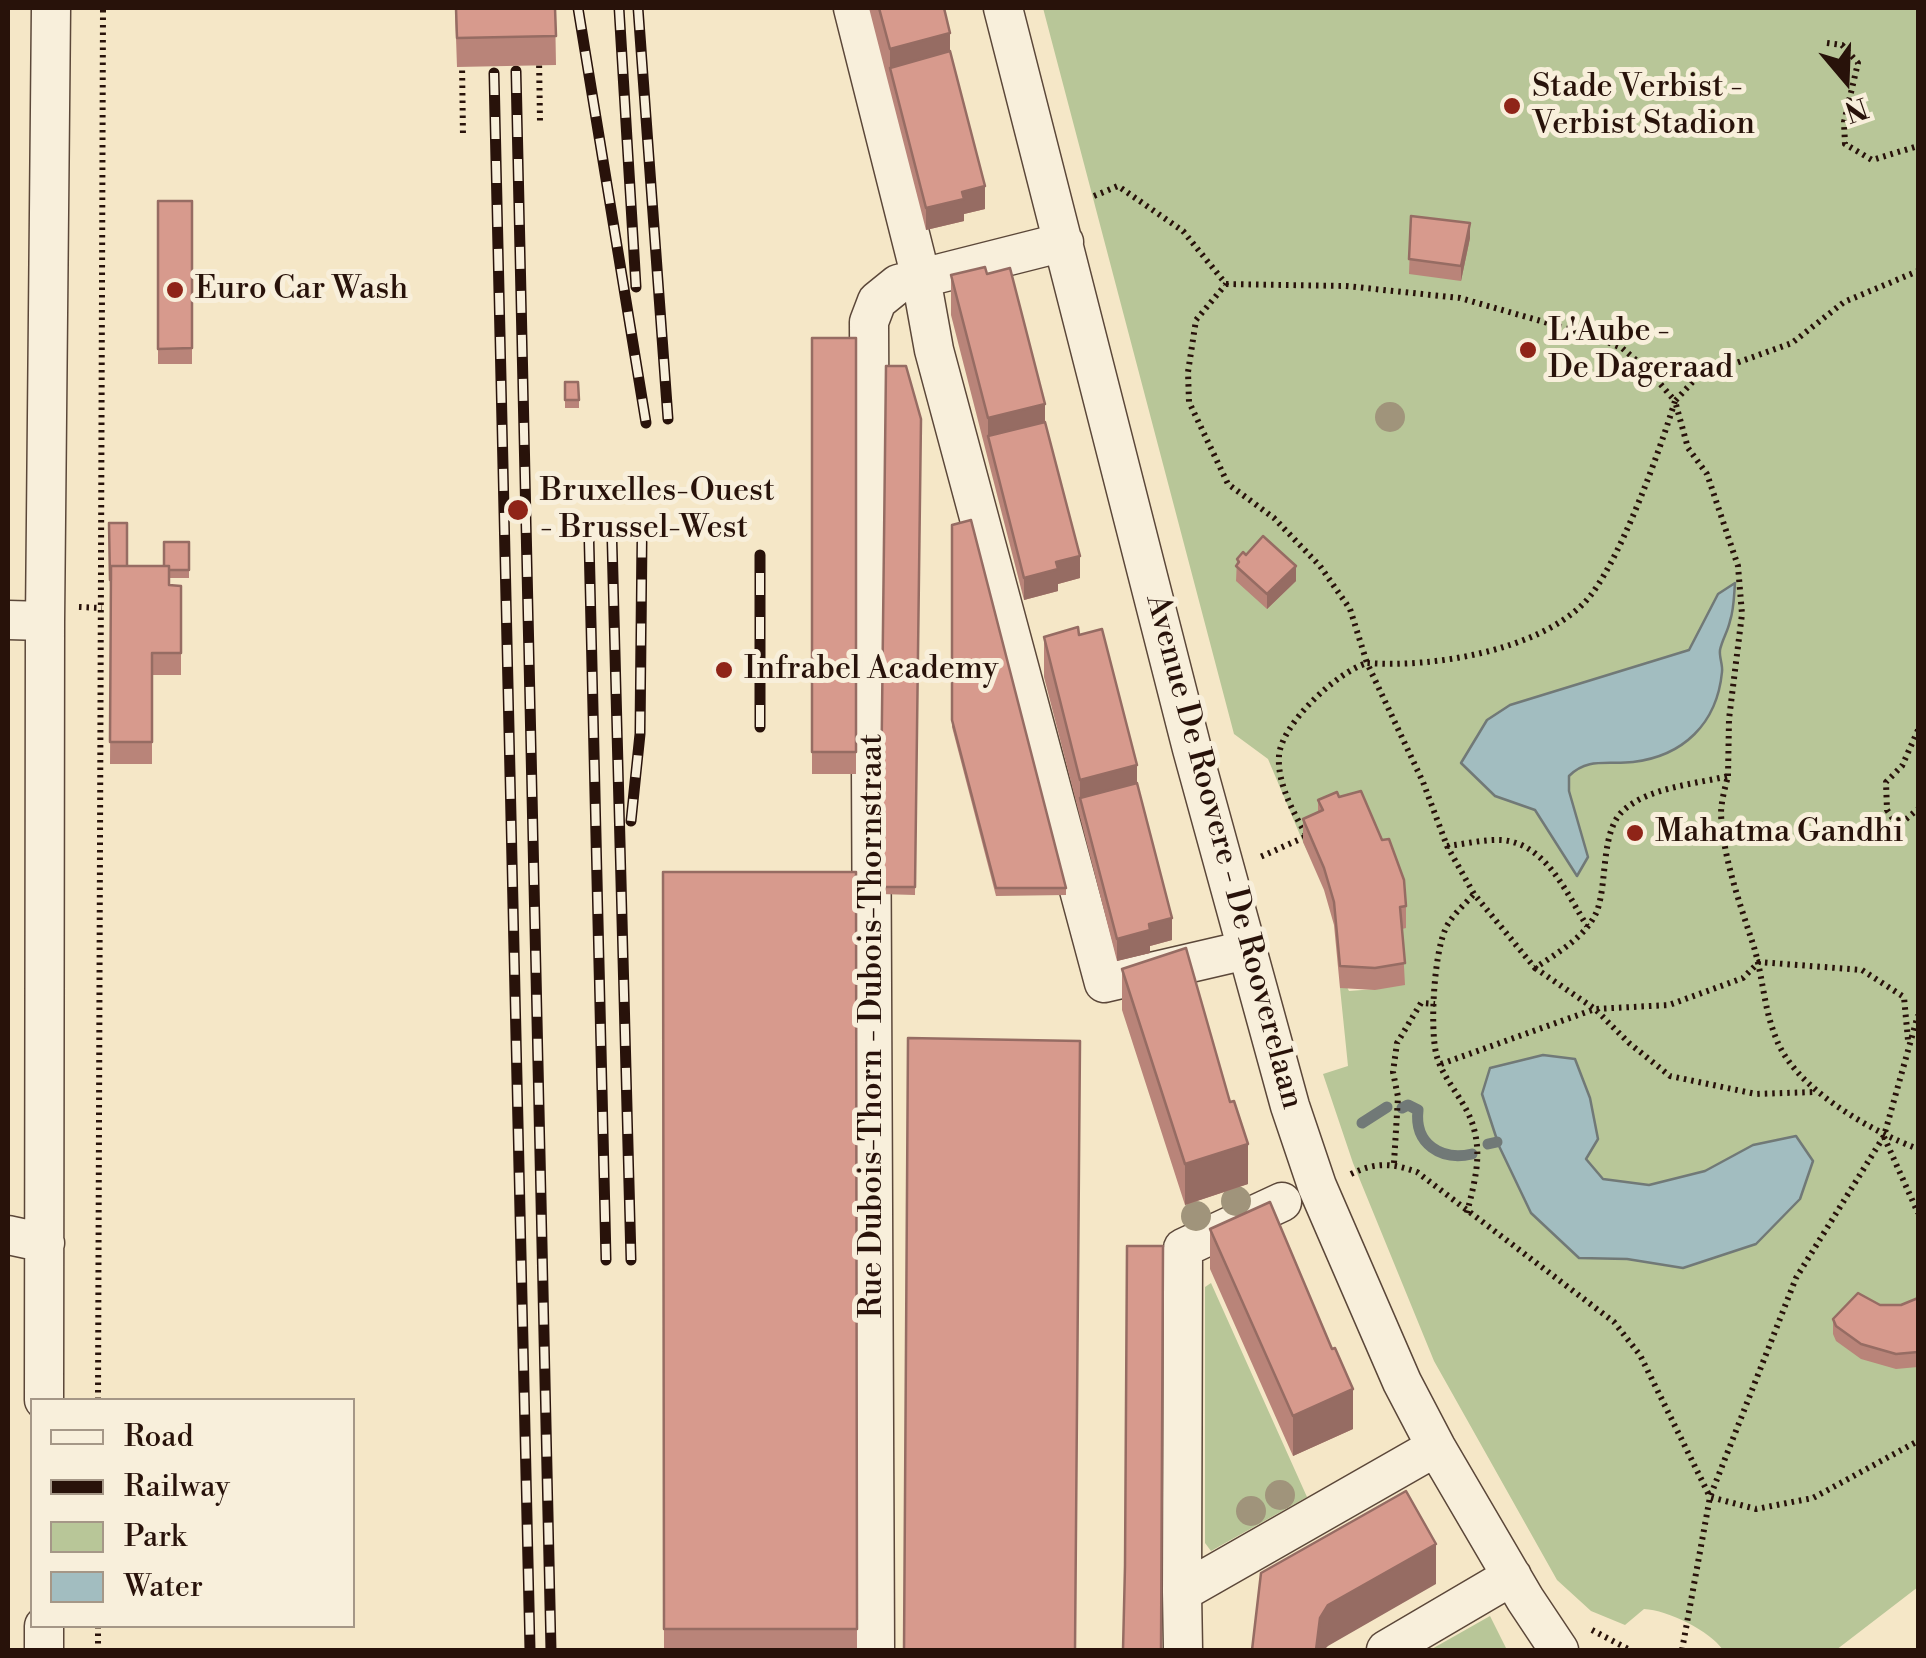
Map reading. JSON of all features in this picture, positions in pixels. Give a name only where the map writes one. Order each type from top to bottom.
[{"type":"street","points":[[44,1398],[51,8]]},
{"type":"street","points":[[854,8],[921,278],[934,350],[1104,983],[1246,950]]},
{"type":"street","name":"Avenue De Roovere - De Rooverelaan","points":[[1003,8],[1223,864],[1290,1106],[1317,1186],[1402,1382],[1436,1447],[1559,1650]]},
{"type":"street","name":"Rue Dubois-Thorn - Dubois-Thornstraat","points":[[876,1650],[869,322],[877,300],[898,284],[1064,242]]},
{"type":"street","points":[[8,620],[45,621]]},
{"type":"street","points":[[1183,1650],[1183,1248],[1282,1202]]},
{"type":"street","points":[[8,1235],[45,1243]]},
{"type":"street","points":[[1182,1592],[1436,1447]]},
{"type":"street","points":[[1386,1650],[1512,1576]]},
{"type":"path","points":[[98,1398],[104,8]]},
{"type":"path","points":[[1828,42],[1842,45],[1858,63],[1844,122],[1845,144],[1872,160],[1918,146]]},
{"type":"path","points":[[539,54],[540,121]]},
{"type":"path","points":[[462,57],[463,136]]},
{"type":"path","points":[[1094,196],[1118,186],[1183,230],[1226,284]]},
{"type":"path","points":[[1223,864],[1258,858],[1307,836],[1283,782],[1279,754],[1287,735],[1331,681],[1348,668],[1367,663],[1400,666],[1459,658],[1525,638],[1558,622],[1584,602],[1607,568],[1642,489],[1674,401],[1697,377],[1792,342],[1844,302],[1918,271]]},
{"type":"path","points":[[1226,284],[1346,286],[1460,298],[1622,348],[1650,372],[1674,401],[1688,448],[1707,474],[1738,566],[1742,614],[1729,719],[1728,776],[1721,812],[1733,882],[1759,962],[1764,999],[1777,1043],[1816,1092],[1884,1136],[1918,1148]]},
{"type":"path","points":[[1226,284],[1196,320],[1188,372],[1189,402],[1228,484],[1286,530],[1320,566],[1350,609],[1367,663],[1423,782],[1447,846],[1474,894],[1534,968],[1595,1009],[1670,1076],[1756,1094],[1816,1092]]},
{"type":"path","points":[[1918,730],[1902,766],[1886,782],[1887,810],[1898,826],[1918,808]]},
{"type":"path","points":[[1534,968],[1570,944],[1596,913],[1608,832],[1623,810],[1649,796],[1728,776]]},
{"type":"path","points":[[1447,846],[1500,840],[1525,845],[1552,869],[1587,926]]},
{"type":"path","points":[[1467,1213],[1479,1163],[1475,1130],[1466,1103],[1436,1055],[1435,1004],[1436,965],[1445,927],[1474,894]]},
{"type":"path","points":[[1441,1064],[1595,1009],[1669,1005],[1744,978],[1759,962]]},
{"type":"path","points":[[1759,962],[1862,970],[1904,997],[1908,1047]]},
{"type":"path","points":[[1394,1164],[1398,1097],[1393,1072],[1397,1044],[1421,1003],[1435,1004]]},
{"type":"path","points":[[1682,1650],[1710,1497],[1796,1278],[1884,1136],[1918,1015]]},
{"type":"path","points":[[1884,1136],[1918,1213]]},
{"type":"path","points":[[1345,1177],[1366,1167],[1394,1164],[1417,1172],[1614,1322],[1640,1356],[1710,1497],[1756,1509],[1814,1498],[1918,1441]]},
{"type":"green space","points":[[1043,8],[1918,8],[1918,1587],[1836,1650],[1723,1650],[1699,1629],[1665,1613],[1644,1609],[1625,1625],[1591,1611],[1557,1580],[1434,1361],[1353,1163],[1323,1074],[1348,1066],[1340,988],[1375,989],[1303,842],[1268,759],[1234,734]]},
{"type":"green space","points":[[1211,1283],[1307,1497],[1211,1551],[1205,1543],[1205,1287]]},
{"type":"green space","points":[[1490,1616],[1507,1650],[1430,1650]]},
{"type":"water","points":[[1735,583],[1731,616],[1720,650],[1719,691],[1705,722],[1682,745],[1667,753],[1633,762],[1591,764],[1569,776],[1569,791],[1588,857],[1577,876],[1535,810],[1495,796],[1461,763],[1487,720],[1510,705],[1689,650],[1718,594]]},
{"type":"water","points":[[1543,1055],[1575,1059],[1590,1098],[1598,1139],[1586,1159],[1603,1179],[1649,1185],[1705,1171],[1753,1145],[1796,1136],[1813,1161],[1800,1199],[1756,1244],[1683,1268],[1627,1259],[1579,1258],[1531,1213],[1499,1146],[1482,1094],[1490,1068]]},
{"type":"building","points":[[456,8],[555,8],[556,36],[457,38]]},
{"type":"building","points":[[879,8],[944,8],[950,33],[890,49]]},
{"type":"building","points":[[950,51],[985,186],[962,192],[964,199],[926,208],[890,68]]},
{"type":"building","name":"Euro Car Wash","points":[[158,201],[192,201],[192,348],[158,349]]},
{"type":"building","points":[[1411,216],[1470,223],[1461,266],[1409,259]]},
{"type":"building","points":[[985,267],[987,274],[1010,268],[1045,404],[988,418],[951,275]]},
{"type":"building","points":[[812,338],[856,338],[856,752],[812,752]]},
{"type":"building","points":[[886,366],[906,366],[921,419],[915,887],[880,887]]},
{"type":"building","points":[[565,382],[578,382],[579,400],[565,400]]},
{"type":"building","points":[[1045,422],[1080,556],[1056,562],[1058,569],[1024,578],[988,436]]},
{"type":"building","points":[[971,520],[1066,888],[996,888],[952,720],[952,525]]},
{"type":"building","points":[[109,523],[127,523],[127,566],[111,566],[111,580],[110,580]]},
{"type":"building","points":[[1263,536],[1296,566],[1267,594],[1236,566],[1243,552],[1246,555]]},
{"type":"building","points":[[164,542],[189,542],[189,570],[169,570],[169,566],[164,566]]},
{"type":"building","points":[[111,566],[169,566],[169,585],[181,586],[181,653],[152,653],[152,742],[110,742]]},
{"type":"building","points":[[1078,627],[1079,635],[1102,629],[1137,765],[1080,780],[1044,637]]},
{"type":"building","points":[[1137,783],[1172,918],[1149,924],[1150,930],[1117,939],[1080,798]]},
{"type":"building","points":[[1361,791],[1382,840],[1389,839],[1404,880],[1406,906],[1400,907],[1405,963],[1375,968],[1340,966],[1334,902],[1303,819],[1323,810],[1318,800],[1337,792],[1339,797]]},
{"type":"building","points":[[663,872],[856,872],[857,1629],[664,1629]]},
{"type":"building","points":[[1186,948],[1230,1102],[1234,1101],[1248,1144],[1185,1164],[1122,969]]},
{"type":"building","points":[[908,1038],[1080,1041],[1075,1650],[904,1650]]},
{"type":"building","points":[[1270,1202],[1353,1389],[1293,1416],[1210,1229]]},
{"type":"building","points":[[1127,1246],[1163,1246],[1161,1650],[1123,1650]]},
{"type":"building","points":[[1858,1293],[1880,1305],[1901,1305],[1918,1298],[1918,1352],[1896,1354],[1861,1344],[1836,1326],[1833,1319]]},
{"type":"building","points":[[1406,1491],[1436,1544],[1328,1605],[1320,1618],[1316,1650],[1252,1650],[1261,1573]]},
{"type":"waterway","points":[[1402,1108],[1408,1105],[1418,1110],[1420,1132],[1432,1147],[1450,1155],[1472,1154]]},
{"type":"waterway","points":[[1362,1123],[1387,1107]]},
{"type":"waterway","points":[[1488,1144],[1497,1142]]},
{"type":"railway","points":[[578,8],[646,423]]},
{"type":"railway","points":[[619,8],[636,287]]},
{"type":"railway","points":[[638,8],[668,419]]},
{"type":"railway","points":[[516,71],[551,1650]]},
{"type":"railway","points":[[494,73],[530,1650]]},
{"type":"railway","points":[[631,821],[640,734],[642,536]]},
{"type":"railway","points":[[589,540],[606,1260]]},
{"type":"railway","points":[[612,540],[631,1260]]},
{"type":"railway","points":[[760,555],[760,727]]},
{"type":"place","name":"Stade Verbist - Verbist Stadion","points":[[1512,106]]},
{"type":"place","name":"Euro Car Wash","points":[[175,290]]},
{"type":"place","name":"L'Aube - De Dageraad","points":[[1528,350]]},
{"type":"place","name":"Bruxelles-Ouest - Brussel-West","points":[[518,510]]},
{"type":"place","name":"Infrabel Academy","points":[[724,670]]},
{"type":"place","name":"Mahatma Gandhi","points":[[1635,833]]}]
